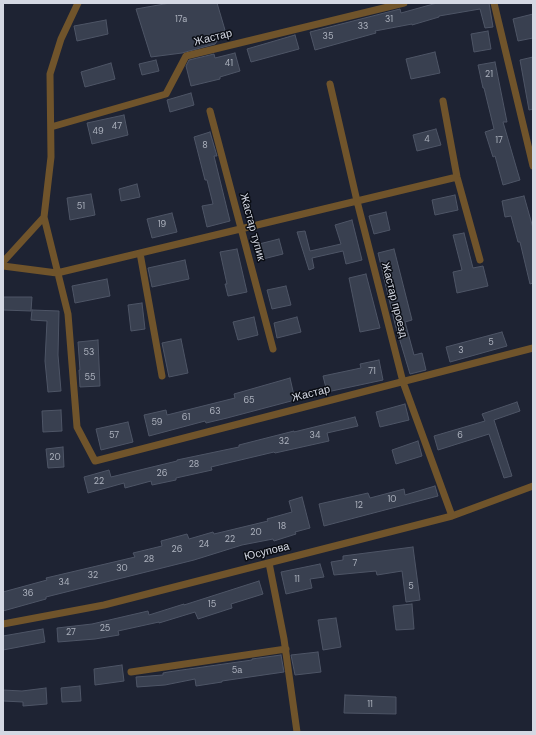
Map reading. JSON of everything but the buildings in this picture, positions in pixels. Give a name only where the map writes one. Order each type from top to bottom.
[{"type":"street","points":[[58,273],[44,217],[51,157],[50,74],[61,39],[78,3]]},
{"type":"street","name":"Жастар","points":[[51,127],[166,94],[186,56],[404,3]]},
{"type":"street","points":[[494,3],[533,166]]},
{"type":"street","name":"Жастар проезд","points":[[330,84],[357,201],[403,382],[452,516]]},
{"type":"street","points":[[443,101],[458,177],[480,260]]},
{"type":"street","name":"Жастар тупик","points":[[210,110],[273,349]]},
{"type":"street","points":[[3,266],[58,273],[458,177]]},
{"type":"street","points":[[3,262],[44,217]]},
{"type":"street","points":[[140,253],[162,376]]},
{"type":"street","name":"Жастар","points":[[58,273],[68,314],[77,427],[95,461],[533,348]]},
{"type":"street","name":"Юсупова","points":[[3,624],[104,605],[452,516],[533,486]]},
{"type":"street","points":[[269,563],[286,649],[297,732]]},
{"type":"street","points":[[131,672],[286,649]]}]
